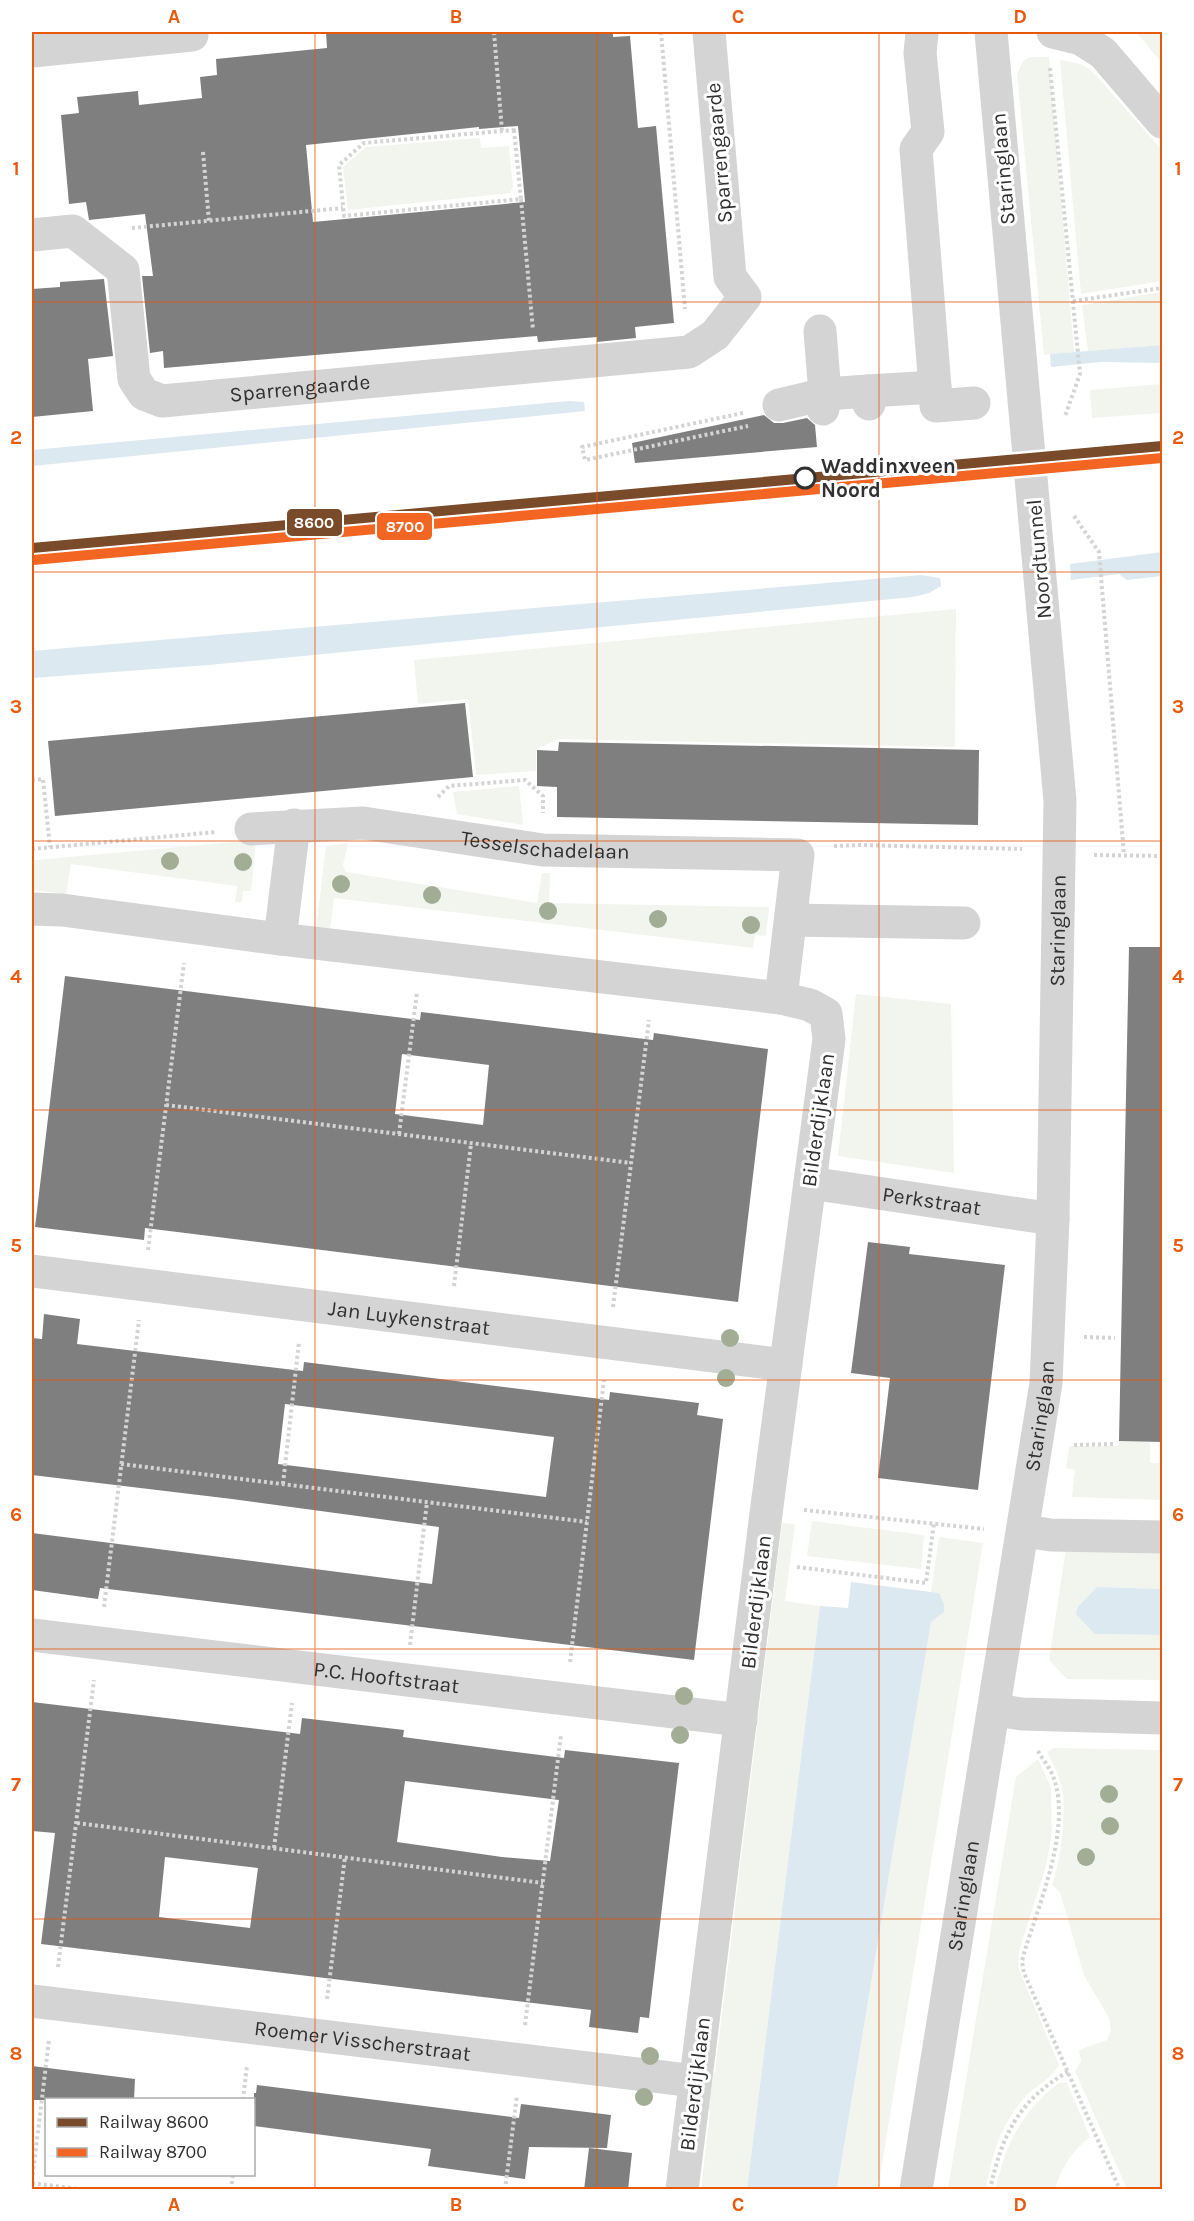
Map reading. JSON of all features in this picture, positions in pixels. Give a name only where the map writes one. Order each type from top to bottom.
[{"type":"street","name":"Sparrengaarde","points":[[32,234],[73,231],[123,270],[134,380],[144,394],[162,401],[689,352],[716,334],[745,297],[730,277],[709,32]]},
{"type":"street","name":"Staringlaan","points":[[991,32],[1015,308]]},
{"type":"street","points":[[922,33],[920,53],[928,132],[916,149],[936,406],[974,403]]},
{"type":"street","points":[[32,51],[192,35]]},
{"type":"street","points":[[1051,44],[1081,39],[1103,53],[1162,122]]},
{"type":"street","name":"Noordtunnel","points":[[1015,308],[1046,632]]},
{"type":"street","points":[[820,331],[824,402]]},
{"type":"street","points":[[778,405],[869,398],[934,387]]},
{"type":"street","name":"Staringlaan","points":[[916,2190],[1008,1712],[1024,1531],[1046,1383],[1053,1218],[1061,851],[1060,801],[1046,632]]},
{"type":"street","name":"Tesselschadelaan","points":[[251,829],[363,823],[543,850],[798,855]]},
{"type":"street","points":[[280,939],[294,825]]},
{"type":"street","points":[[32,909],[62,910],[280,939],[781,998],[798,855]]},
{"type":"street","points":[[791,920],[964,923]]},
{"type":"street","name":"Bilderdijklaan","points":[[682,2190],[767,1506],[829,1039],[826,1014],[810,1005],[781,998]]},
{"type":"street","name":"Perkstraat","points":[[810,1183],[1053,1218]]},
{"type":"street","name":"Jan Luykenstraat","points":[[32,1271],[786,1365]]},
{"type":"street","points":[[1024,1531],[1051,1535],[1162,1537]]},
{"type":"street","name":"P.C. Hooftstraat","points":[[32,1635],[741,1720]]},
{"type":"street","points":[[1008,1712],[1162,1718]]},
{"type":"street","name":"Roemer Visscherstraat","points":[[43,2002],[695,2081]]},
{"type":"path","points":[[494,32],[502,131]]},
{"type":"path","points":[[660,32],[689,352]]},
{"type":"path","points":[[1051,44],[1080,374],[1065,414]]},
{"type":"path","points":[[521,199],[344,216],[339,165],[364,143],[514,130],[521,199],[536,366]]},
{"type":"path","points":[[202,152],[209,221]]},
{"type":"path","points":[[103,255],[125,229],[343,208]]},
{"type":"path","points":[[1072,301],[1162,288]]},
{"type":"path","points":[[749,426],[585,460],[582,447],[778,405]]},
{"type":"path","points":[[1074,517],[1099,552],[1124,855]]},
{"type":"path","points":[[32,780],[43,779],[50,847]]},
{"type":"path","points":[[406,829],[448,786],[525,780],[543,796],[543,850]]},
{"type":"path","points":[[32,849],[251,829]]},
{"type":"path","points":[[798,855],[825,847],[860,845],[1162,856]]},
{"type":"path","points":[[86,2190],[32,2182],[43,2002],[77,1823],[184,958],[166,956],[170,925]]},
{"type":"path","points":[[399,1134],[421,956]]},
{"type":"path","points":[[505,2190],[654,983]]},
{"type":"path","points":[[166,1105],[631,1163]]},
{"type":"path","points":[[450,1323],[471,1144]]},
{"type":"path","points":[[283,1484],[303,1305]]},
{"type":"path","points":[[1074,1337],[1115,1338]]},
{"type":"path","points":[[1064,1445],[1113,1444]]},
{"type":"path","points":[[121,1464],[587,1522]]},
{"type":"path","points":[[406,1680],[427,1502]]},
{"type":"path","points":[[767,1506],[986,1529]]},
{"type":"path","points":[[798,1557],[797,1568],[926,1583],[934,1523]]},
{"type":"path","points":[[274,1848],[296,1667]]},
{"type":"path","points":[[1008,1712],[1038,1750],[1053,1777],[1058,1794],[1057,1837],[1048,1877],[1024,1950],[1024,1973],[1120,2190]]},
{"type":"path","points":[[77,1823],[543,1883]]},
{"type":"path","points":[[323,2036],[345,1857]]},
{"type":"path","points":[[990,2190],[1000,2149],[1014,2123],[1029,2101],[1046,2084],[1069,2071]]},
{"type":"shaded area","points":[[1136,32],[1162,32],[1162,63]]},
{"type":"shaded area","points":[[1030,57],[1049,57],[1074,352],[1044,355],[1017,74],[1023,61]]},
{"type":"shaded area","points":[[1060,60],[1081,64],[1092,71],[1162,150],[1162,281],[1081,294]]},
{"type":"shaded area","points":[[480,138],[481,148],[509,146],[513,187],[510,193],[348,210],[343,167],[366,147]]},
{"type":"shaded area","points":[[1162,292],[1162,345],[1088,351],[1082,305]]},
{"type":"shaded area","points":[[1162,345],[1162,363],[1101,362],[1051,367],[1050,354]]},
{"type":"shaded area","points":[[1162,384],[1162,413],[1092,418],[1090,390]]},
{"type":"shaded area","points":[[569,401],[584,402],[585,411],[32,466],[32,450]]},
{"type":"shaded area","points":[[1162,552],[1162,576],[1127,580],[1119,574],[1071,580],[1070,564]]},
{"type":"shaded area","points":[[921,575],[940,578],[941,586],[929,593],[913,597],[209,665],[32,678],[32,651]]},
{"type":"shaded area","points":[[956,609],[955,747],[559,739],[536,749],[536,771],[476,775],[468,699],[418,704],[414,660]]},
{"type":"shaded area","points":[[519,786],[523,825],[457,814],[453,792]]},
{"type":"shaded area","points":[[256,840],[251,891],[243,891],[242,902],[235,902],[237,886],[71,864],[66,894],[32,890],[32,861],[36,860]]},
{"type":"shaded area","points":[[348,843],[343,865],[346,872],[537,903],[542,873],[550,873],[549,903],[769,907],[766,936],[755,935],[753,948],[334,898],[330,929],[316,929],[326,846]]},
{"type":"shaded area","points":[[856,994],[951,1004],[954,1173],[838,1156]]},
{"type":"shaded area","points":[[1119,1441],[1150,1442],[1150,1463],[1162,1463],[1162,1500],[1072,1497],[1075,1470],[1066,1468],[1069,1446],[1118,1446]]},
{"type":"shaded area","points":[[812,1521],[924,1535],[921,1569],[807,1556]]},
{"type":"shaded area","points":[[782,1523],[795,1524],[785,1601],[820,1606],[747,2189],[701,2190],[710,2112],[705,2104],[708,2079],[715,2072]]},
{"type":"shaded area","points":[[939,1537],[983,1543],[878,2189],[837,2190],[931,1622],[944,1612],[939,1593],[931,1592]]},
{"type":"shaded area","points":[[1066,1549],[1162,1551],[1162,1589],[1097,1587],[1095,1634],[1162,1635],[1162,1680],[1067,1679],[1049,1660]]},
{"type":"shaded area","points":[[851,1582],[939,1593],[944,1604],[944,1612],[931,1622],[837,2189],[747,2189],[820,1606],[848,1608]]},
{"type":"shaded area","points":[[1097,1587],[1162,1589],[1162,1635],[1095,1634],[1076,1614],[1078,1607]]},
{"type":"shaded area","points":[[1053,1748],[1162,1750],[1162,2189],[1127,2189],[1075,2071],[1081,2062],[1079,2050],[1107,2040],[1111,2030],[1109,2018],[1084,1975],[1060,1892],[1052,1885],[1060,1851],[1064,1814],[1062,1787],[1047,1752]]},
{"type":"shaded area","points":[[1038,1759],[1051,1788],[1052,1832],[1046,1866],[1019,1951],[1018,1967],[1059,2065],[1050,2077],[1020,2103],[1005,2125],[991,2163],[986,2189],[948,2189],[1016,1777]]},
{"type":"shaded area","points":[[1059,2083],[1067,2083],[1090,2137],[1068,2160],[1055,2189],[996,2189],[1004,2157],[1017,2130],[1035,2105]]},
{"type":"building","points":[[326,32],[613,32],[613,37],[630,36],[638,128],[656,126],[674,323],[635,327],[636,338],[597,342],[597,337],[538,342],[537,336],[164,368],[163,351],[150,353],[142,276],[153,276],[145,214],[89,220],[86,202],[69,204],[61,115],[79,113],[77,97],[138,91],[139,105],[202,98],[200,77],[217,75],[216,59],[327,48]],"holes":[[[518,126],[525,202],[313,222],[306,145],[479,127],[479,129]]]},
{"type":"building","points":[[104,279],[113,356],[88,359],[93,411],[32,417],[32,289],[60,287],[60,282]]},
{"type":"building","points":[[764,415],[774,423],[807,418],[815,425],[817,447],[635,463],[632,443]]},
{"type":"building","points":[[465,703],[473,777],[55,816],[48,741]]},
{"type":"building","points":[[559,742],[979,750],[978,825],[557,817],[557,787],[537,786],[537,750],[558,751]]},
{"type":"building","points":[[1129,947],[1162,947],[1162,1442],[1119,1441]]},
{"type":"building","points":[[65,976],[420,1020],[421,1012],[653,1040],[654,1033],[768,1049],[738,1302],[145,1228],[144,1240],[35,1227]],"holes":[[[402,1054],[489,1065],[483,1125],[395,1114]]]},
{"type":"building","points":[[868,1242],[910,1247],[909,1254],[1005,1265],[978,1490],[878,1478],[890,1378],[851,1373]]},
{"type":"building","points":[[44,1314],[80,1319],[77,1344],[303,1371],[304,1362],[609,1400],[610,1392],[699,1403],[697,1415],[723,1419],[694,1660],[100,1588],[98,1599],[32,1590],[32,1533],[432,1584],[439,1527],[32,1475],[32,1338],[42,1339]],"holes":[[[285,1404],[554,1437],[546,1497],[278,1464]]]},
{"type":"building","points":[[32,1702],[300,1734],[302,1718],[404,1730],[403,1737],[564,1758],[565,1750],[679,1763],[649,2018],[640,2017],[638,2033],[589,2027],[591,2010],[41,1944],[55,1833],[32,1831]],"holes":[[[405,1781],[559,1800],[550,1861],[502,1857],[397,1842]],[[165,1857],[258,1868],[250,1928],[159,1917]]]},
{"type":"building","points":[[32,2066],[135,2079],[134,2098],[32,2100]]},
{"type":"building","points":[[257,2085],[519,2118],[521,2104],[611,2115],[607,2148],[529,2147],[525,2179],[428,2166],[431,2149],[255,2126],[254,2093],[256,2093]]},
{"type":"building","points":[[589,2148],[632,2153],[628,2190],[584,2190]]},
{"type":"rail line","name":"8600","points":[[32,548],[1162,446]]},
{"type":"rail line","name":"8700","points":[[33,560],[1162,458]]},
{"type":"place","name":"Waddinxveen Noord","points":[[805,478]]}]
